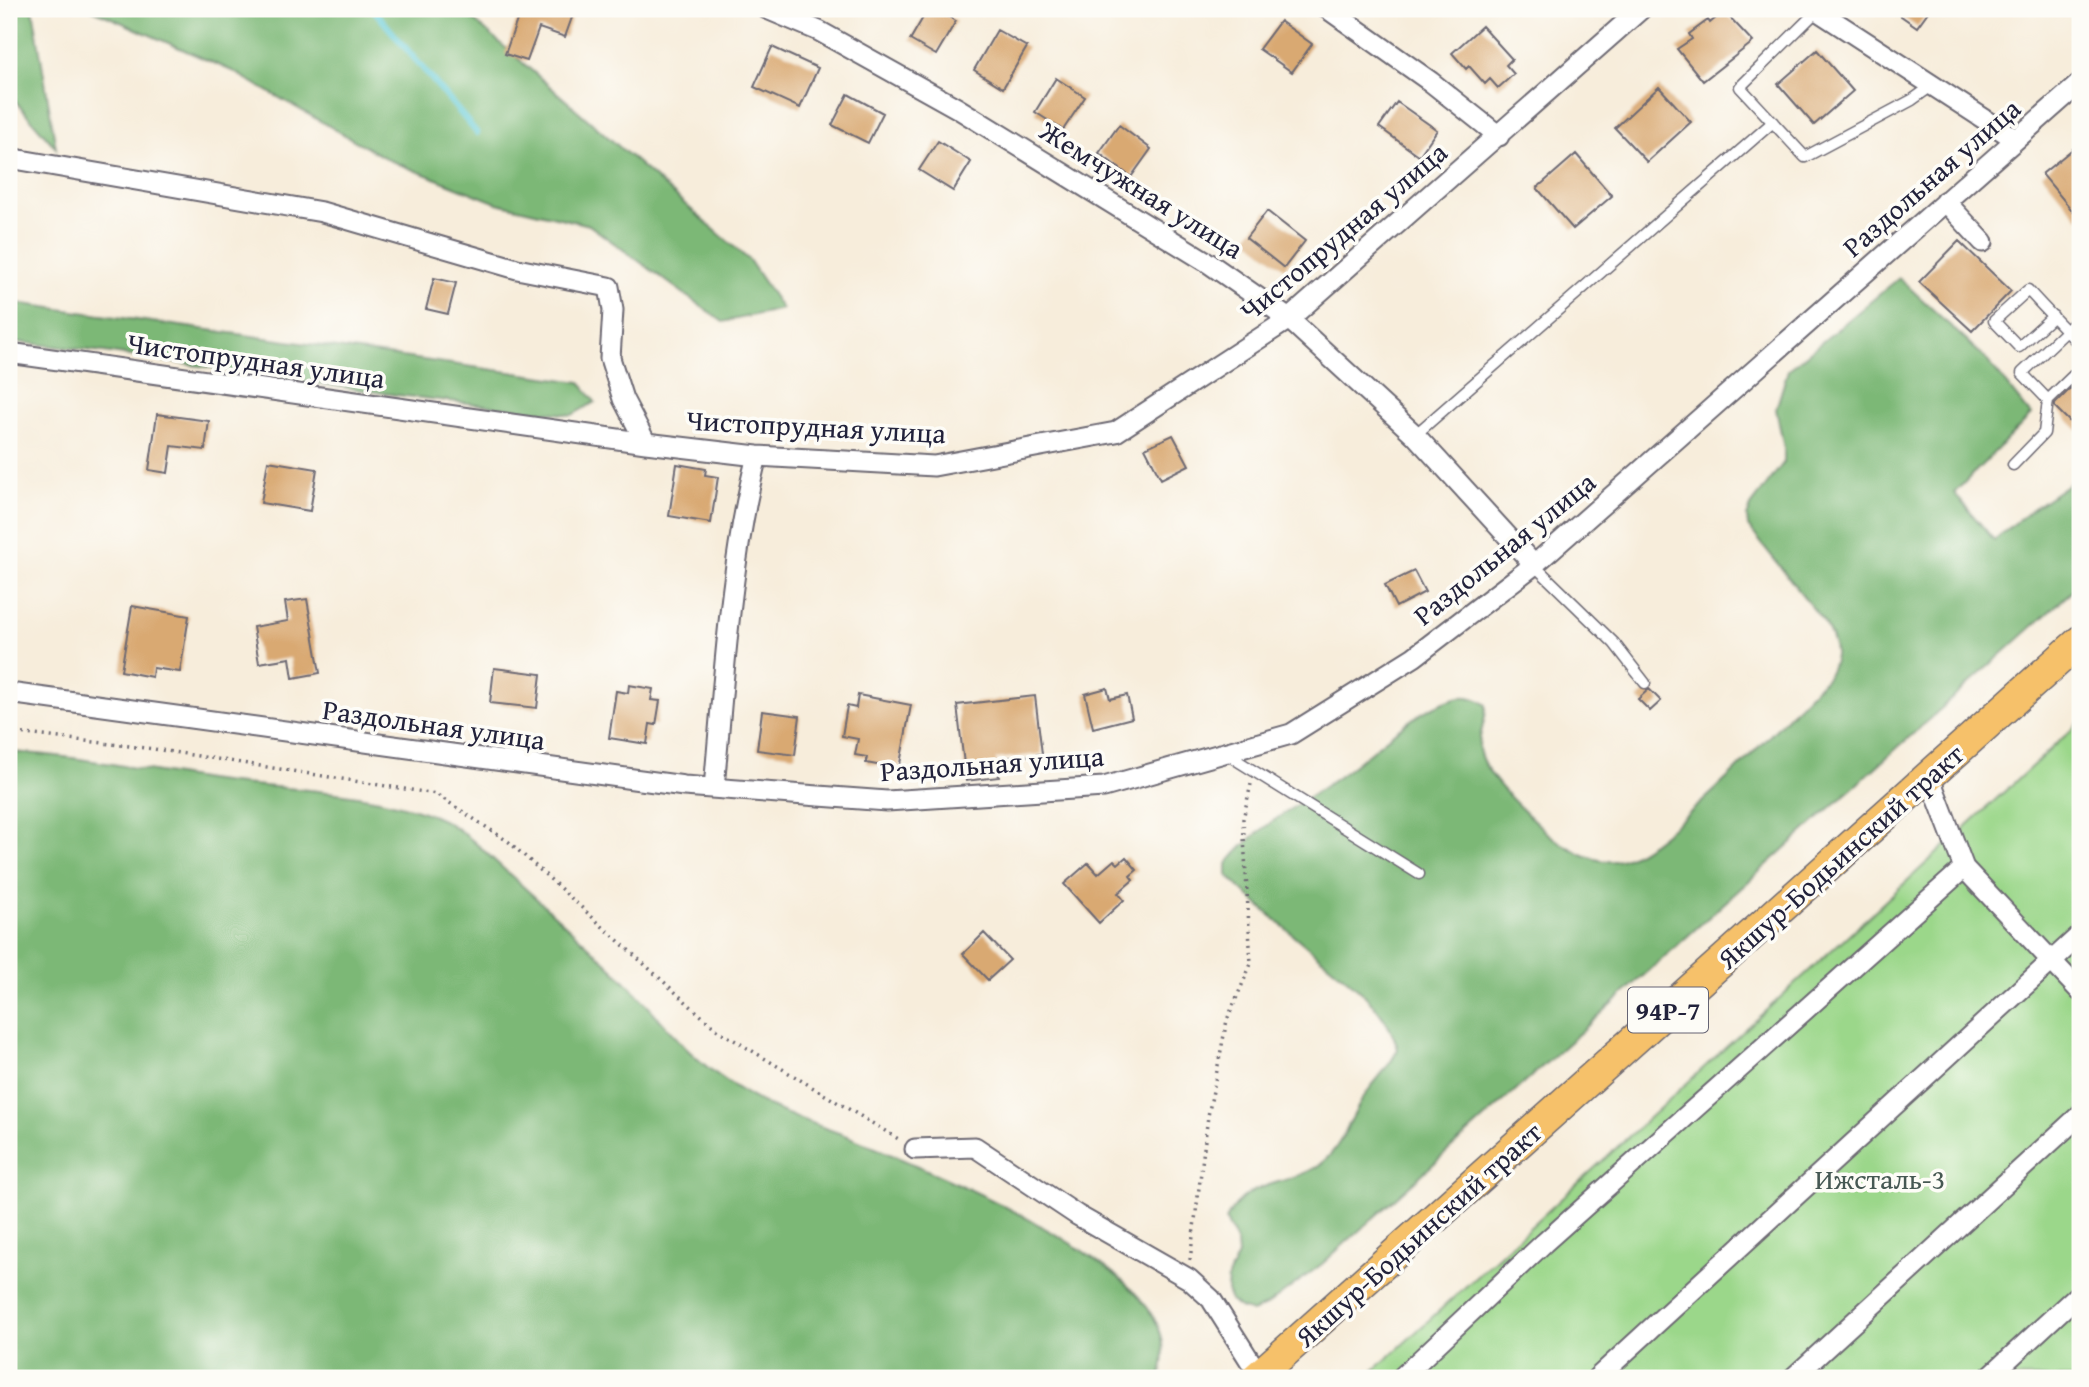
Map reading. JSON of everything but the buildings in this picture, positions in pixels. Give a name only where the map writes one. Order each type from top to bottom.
[{"type":"main road","name":"Якшур-Бодьинский тракт","points":[[1258,1377],[2080,641]]},
{"type":"street","name":"Жемчужная улица","points":[[766,9],[819,31],[968,114],[1207,262],[1289,319],[1415,435],[1534,565]]},
{"type":"street","points":[[1328,9],[1431,82],[1499,136]]},
{"type":"street","name":"Чистопрудная улица","points":[[9,353],[646,443],[757,456],[934,466],[1116,432],[1289,319],[1641,9]]},
{"type":"street","points":[[1817,10],[2015,139]]},
{"type":"street","name":"Раздольная улица","points":[[9,692],[684,786],[887,801],[1104,787],[1291,734],[1414,657],[1534,565],[2080,83]]},
{"type":"street","points":[[9,158],[322,212],[517,270],[609,287],[613,310],[611,358],[623,399],[646,443]]},
{"type":"street","points":[[1945,201],[1983,242]]},
{"type":"street","points":[[714,788],[728,630],[750,484],[757,456]]},
{"type":"street","points":[[1929,776],[1964,868],[2080,991]]},
{"type":"street","points":[[1401,1378],[1544,1243],[1964,868]]},
{"type":"street","points":[[1597,1378],[2080,935]]},
{"type":"street","points":[[1793,1378],[2080,1115]]},
{"type":"street","points":[[915,1149],[975,1147],[1077,1215],[1189,1279],[1211,1299],[1258,1377]]},
{"type":"street","points":[[1988,1378],[2080,1293]]},
{"type":"lane","points":[[1817,10],[1740,87],[1805,157],[1912,100],[1933,85]]},
{"type":"lane","points":[[1415,435],[1773,122]]},
{"type":"lane","points":[[2053,316],[2020,347],[1994,321],[2028,290],[2053,316],[2066,331],[2080,345]]},
{"type":"lane","points":[[2048,400],[2022,373],[2080,318]]},
{"type":"lane","points":[[2013,465],[2045,433],[2048,400],[2080,369]]},
{"type":"lane","points":[[1534,565],[1614,643],[1644,683]]},
{"type":"lane","points":[[1224,752],[1419,874]]},
{"type":"path","points":[[9,732],[154,749],[436,794],[509,842],[716,1029],[915,1149]]},
{"type":"path","points":[[1189,1279],[1209,1116],[1227,1020],[1251,964],[1243,820],[1254,771]]},
{"type":"green space","points":[[9,9],[33,9],[56,148],[9,94]]},
{"type":"green space","points":[[91,9],[461,9],[749,260],[782,309],[723,322],[589,225],[497,203],[389,160],[232,71]]},
{"type":"green space","points":[[1899,278],[1986,359],[2031,415],[1954,493],[1994,540],[2080,476],[2080,584],[1322,1264],[1266,1306],[1252,1312],[1240,1308],[1231,1301],[1227,1291],[1228,1277],[1238,1255],[1237,1244],[1226,1220],[1234,1207],[1255,1190],[1304,1173],[1325,1160],[1398,1049],[1384,1019],[1363,994],[1237,885],[1227,875],[1227,864],[1252,838],[1341,775],[1395,731],[1425,711],[1460,697],[1472,698],[1486,705],[1479,746],[1486,767],[1494,778],[1547,833],[1577,852],[1600,860],[1627,858],[1648,846],[1694,809],[1827,677],[1834,662],[1835,651],[1826,625],[1748,526],[1747,517],[1751,506],[1784,462],[1776,409],[1788,370]]},
{"type":"green space","points":[[9,302],[580,382],[595,402],[572,415],[396,395],[104,352],[9,341]]},
{"type":"green space","name":"Ижсталь-3","points":[[2080,722],[2080,1378],[1366,1378]]},
{"type":"green space","points":[[9,752],[81,759],[230,783],[348,795],[406,807],[446,822],[477,845],[584,941],[689,1051],[730,1083],[775,1109],[877,1148],[994,1201],[1051,1231],[1110,1271],[1139,1297],[1158,1325],[1163,1348],[1160,1378],[9,1378]]},
{"type":"waterway","points":[[373,9],[477,133]]}]
